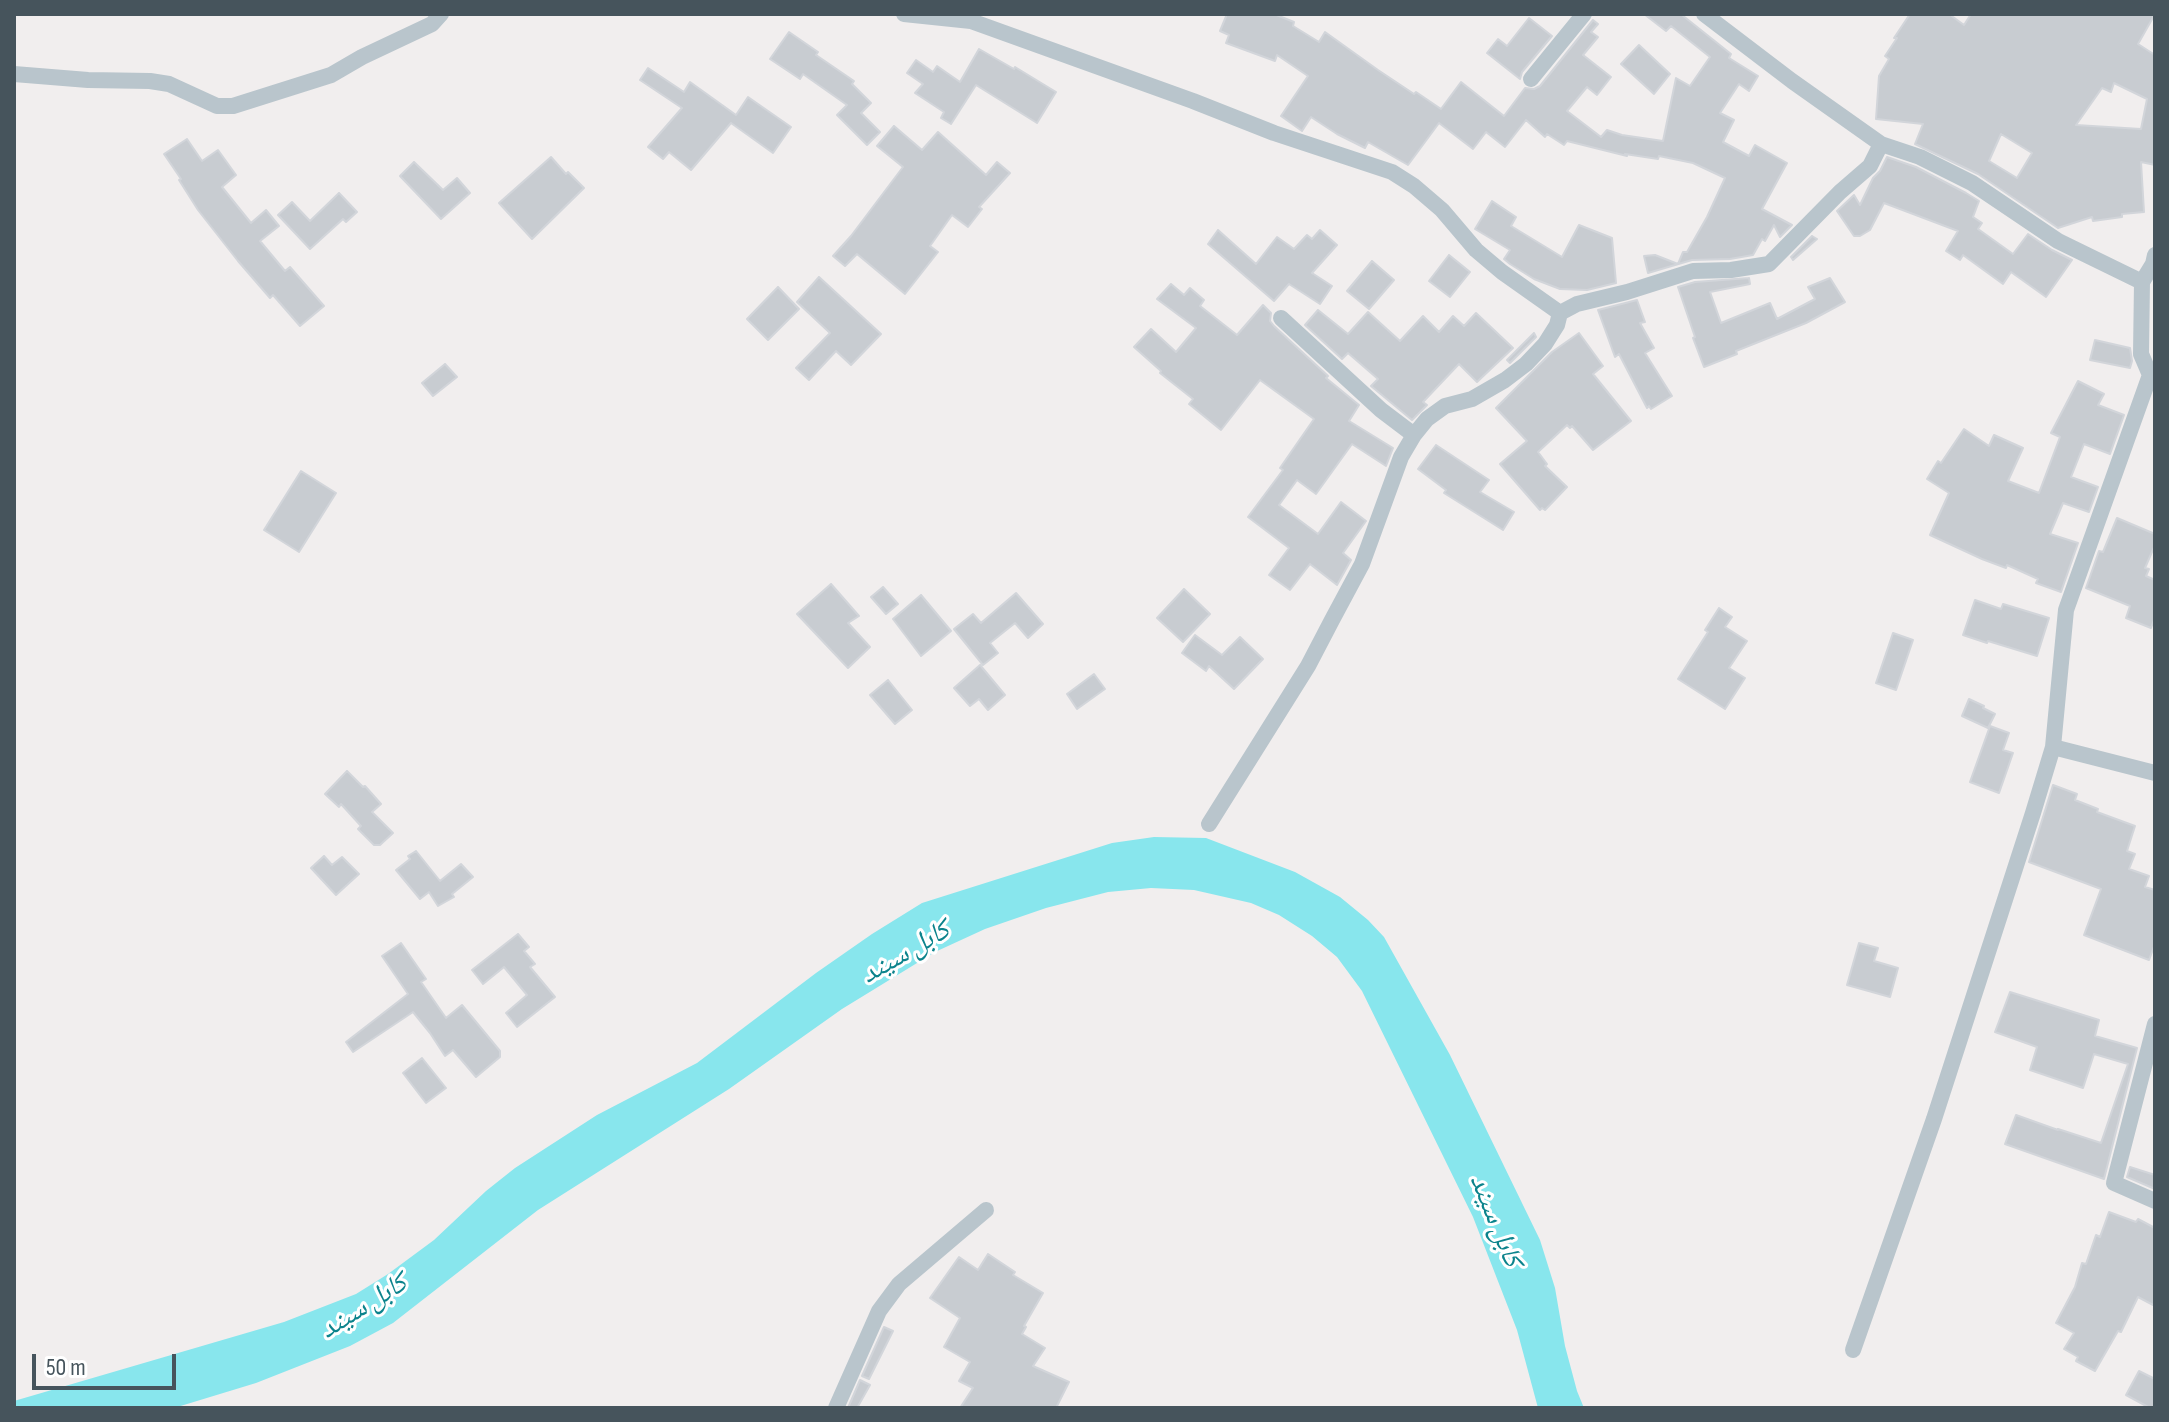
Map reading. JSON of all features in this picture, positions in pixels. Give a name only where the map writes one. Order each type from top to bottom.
[{"type":"street","points":[[14,74],[150,81],[169,84],[217,106],[233,106],[331,75],[432,24],[441,14]]},
{"type":"street","points":[[904,14],[971,21],[1286,137],[1392,172],[1442,210],[1476,250],[1560,313]]},
{"type":"street","points":[[1531,79],[1584,14]]},
{"type":"street","points":[[1704,14],[1881,144],[1920,157],[1972,183],[2058,241],[2142,282]]},
{"type":"street","points":[[1209,824],[1308,666],[1362,564],[1401,457],[1427,419],[1445,406],[1472,399],[1526,364],[1545,344],[1557,325],[1560,313],[1577,304],[1693,271],[1731,270],[1769,264],[1870,166],[1881,144]]},
{"type":"street","points":[[1853,1350],[1934,1119],[2053,747],[2066,610],[2153,379],[2141,354],[2142,282],[2155,255]]},
{"type":"street","points":[[1281,318],[1381,410],[1414,435]]},
{"type":"street","points":[[2053,747],[2155,773]]},
{"type":"street","points":[[2155,1024],[2114,1183],[2155,1201]]},
{"type":"street","points":[[836,1408],[879,1311],[899,1284],[986,1210]]},
{"type":"water","name":"کابل سيند","points":[[1154,837],[1206,838],[1295,872],[1340,897],[1384,937],[1450,1055],[1540,1240],[1555,1288],[1565,1346],[1584,1408],[1538,1408],[1517,1330],[1473,1217],[1362,991],[1337,957],[1279,915],[1251,903],[1194,890],[1151,888],[1108,892],[1046,908],[985,929],[935,952],[842,1009],[729,1089],[538,1210],[393,1323],[350,1346],[256,1383],[174,1408],[14,1408],[14,1401],[284,1322],[356,1294],[434,1240],[515,1168],[597,1115],[697,1063],[816,973],[922,903],[1112,843]]},
{"type":"building","points":[[1227,14],[1274,14],[1294,22],[1293,26],[1319,42],[1325,32],[1414,94],[1416,92],[1441,109],[1461,82],[1504,116],[1525,88],[1540,86],[1593,20],[1598,24],[1591,32],[1598,37],[1583,55],[1611,77],[1597,95],[1587,87],[1567,111],[1601,137],[1607,130],[1663,141],[1676,78],[1690,86],[1710,57],[1671,26],[1666,31],[1644,14],[1683,14],[1731,54],[1729,58],[1758,76],[1749,91],[1739,84],[1720,113],[1734,120],[1723,142],[1749,156],[1755,145],[1787,163],[1762,209],[1792,225],[1780,237],[1774,225],[1753,255],[1692,260],[1648,273],[1644,256],[1655,255],[1678,264],[1707,217],[1725,178],[1693,163],[1659,156],[1658,159],[1625,154],[1627,156],[1567,141],[1564,145],[1547,134],[1545,137],[1526,120],[1505,147],[1486,132],[1473,149],[1439,123],[1408,165],[1368,142],[1365,148],[1311,117],[1302,131],[1281,116],[1308,76],[1277,55],[1275,61],[1226,43],[1229,35],[1220,31]]},
{"type":"building","points":[[1910,14],[1949,14],[1964,25],[1971,14],[2155,14],[2138,44],[2155,55],[2155,165],[2141,162],[2144,212],[2093,221],[2092,217],[2058,228],[1978,174],[1915,144],[1923,124],[1876,119],[1879,76],[1889,59],[1885,56],[1897,38],[1894,38]],"holes":[[[2114,83],[2147,99],[2141,129],[2076,125],[2102,88],[2111,92]],[[2001,134],[2032,153],[2017,178],[1989,161]]]},
{"type":"building","points":[[1529,18],[1552,36],[1522,72],[1520,79],[1487,53],[1498,39],[1507,46]]},
{"type":"building","points":[[789,32],[854,81],[852,84],[871,103],[861,113],[880,132],[867,145],[837,115],[847,105],[803,74],[800,79],[770,59]]},
{"type":"building","points":[[1639,45],[1670,74],[1654,94],[1621,64]]},
{"type":"building","points":[[979,49],[1056,92],[1037,123],[976,85],[951,124],[941,118],[944,112],[915,93],[923,84],[907,73],[916,60],[933,72],[937,66],[960,82]]},
{"type":"building","points":[[648,68],[684,92],[690,82],[736,115],[748,97],[791,127],[773,153],[731,123],[691,170],[669,152],[663,159],[648,147],[682,108],[640,80]]},
{"type":"building","points":[[894,126],[922,150],[938,132],[986,175],[997,162],[1010,173],[979,207],[982,209],[968,227],[952,215],[930,246],[938,252],[905,294],[857,254],[845,266],[833,256],[903,167],[877,146]]},
{"type":"building","points":[[187,139],[202,161],[218,150],[236,175],[222,187],[251,223],[266,210],[279,226],[260,241],[285,271],[290,267],[324,306],[300,326],[238,261],[179,180],[164,154]]},
{"type":"building","points":[[551,157],[584,188],[532,239],[499,203]]},
{"type":"building","points":[[1887,157],[1916,167],[1979,201],[1973,217],[1982,223],[1978,229],[2013,254],[2028,234],[2072,260],[2046,297],[2011,272],[2003,284],[1963,255],[1960,260],[1946,251],[1958,231],[1884,203],[1870,230],[1854,236],[1837,211],[1854,195],[1860,205]]},
{"type":"building","points":[[414,162],[443,190],[457,178],[470,193],[441,219],[400,176]]},
{"type":"building","points":[[339,193],[357,212],[346,222],[343,219],[310,249],[278,215],[292,202],[310,221]]},
{"type":"building","points":[[1492,201],[1516,217],[1511,226],[1562,257],[1579,225],[1612,238],[1616,283],[1587,290],[1560,289],[1534,279],[1510,264],[1504,259],[1510,250],[1475,229]]},
{"type":"building","points":[[1218,230],[1256,264],[1277,237],[1294,249],[1307,235],[1312,239],[1320,230],[1337,245],[1312,273],[1332,286],[1320,304],[1289,284],[1274,301],[1208,244]]},
{"type":"building","points":[[1812,236],[1817,239],[1793,260],[1791,257]]},
{"type":"building","points":[[1449,255],[1470,272],[1450,297],[1429,281]]},
{"type":"building","points":[[1372,261],[1394,280],[1369,309],[1347,291]]},
{"type":"building","points":[[819,277],[881,334],[851,365],[836,351],[809,380],[796,368],[830,333],[797,302]]},
{"type":"building","points":[[1749,278],[1750,284],[1710,292],[1721,323],[1770,303],[1777,319],[1815,299],[1808,287],[1830,278],[1845,302],[1806,323],[1704,367],[1678,287],[1695,282]]},
{"type":"building","points":[[1171,284],[1184,295],[1190,288],[1204,300],[1200,306],[1237,335],[1263,305],[1271,313],[1270,321],[1274,326],[1328,376],[1326,378],[1359,405],[1349,421],[1393,448],[1386,466],[1352,444],[1316,494],[1297,480],[1279,505],[1318,534],[1341,502],[1366,521],[1343,553],[1351,560],[1337,585],[1310,564],[1290,590],[1269,575],[1289,548],[1248,517],[1283,470],[1280,468],[1314,419],[1260,380],[1221,430],[1189,404],[1193,399],[1134,347],[1151,329],[1176,352],[1196,328],[1157,299]]},
{"type":"building","points":[[778,287],[799,309],[768,340],[747,319]]},
{"type":"building","points":[[1637,300],[1645,322],[1640,323],[1654,348],[1645,353],[1672,396],[1651,409],[1649,406],[1647,408],[1619,354],[1615,357],[1598,310]]},
{"type":"building","points":[[1318,310],[1348,334],[1368,312],[1400,341],[1423,316],[1439,332],[1453,316],[1464,326],[1476,313],[1513,348],[1477,382],[1459,364],[1423,402],[1427,405],[1412,420],[1371,386],[1378,379],[1348,353],[1342,359],[1305,325]]},
{"type":"building","points":[[1534,333],[1536,337],[1510,363],[1507,360]]},
{"type":"building","points":[[1579,333],[1603,366],[1593,374],[1631,421],[1593,450],[1572,426],[1567,425],[1538,452],[1547,464],[1545,466],[1567,487],[1545,510],[1540,510],[1500,464],[1527,441],[1496,408],[1552,352]]},
{"type":"building","points":[[2095,340],[2130,348],[2130,368],[2090,360]]},
{"type":"building","points":[[445,364],[457,377],[433,396],[422,383]]},
{"type":"building","points":[[2078,381],[2104,394],[2098,405],[2124,415],[2110,454],[2084,444],[2071,477],[2098,487],[2089,512],[2063,503],[2050,534],[2078,543],[2061,592],[2036,583],[2038,579],[2007,565],[2006,568],[1982,559],[1930,535],[1949,493],[1927,479],[1964,429],[1989,446],[1994,435],[2023,448],[2008,481],[2039,493],[2060,437],[2051,433]]},
{"type":"building","points":[[1436,445],[1489,480],[1480,492],[1514,512],[1503,530],[1444,493],[1446,490],[1418,469]]},
{"type":"building","points":[[301,471],[336,493],[299,552],[264,530]]},
{"type":"building","points":[[2117,518],[2155,534],[2155,545],[2145,568],[2149,569],[2146,576],[2155,580],[2155,617],[2151,628],[2126,618],[2130,606],[2086,588],[2099,551],[2103,552]]},
{"type":"building","points":[[831,584],[859,616],[848,623],[870,647],[848,668],[797,614]]},
{"type":"building","points":[[883,587],[898,604],[886,614],[871,597]]},
{"type":"building","points":[[1184,589],[1210,614],[1183,642],[1157,618]]},
{"type":"building","points":[[1016,593],[1043,624],[1028,638],[1015,623],[990,643],[998,653],[983,665],[954,629],[973,614],[981,623]]},
{"type":"building","points":[[921,595],[951,631],[921,656],[893,619]]},
{"type":"building","points":[[1975,600],[2001,609],[2003,604],[2049,618],[2037,656],[1963,635]]},
{"type":"building","points":[[1719,608],[1732,617],[1725,627],[1747,641],[1729,668],[1745,678],[1725,709],[1678,679],[1708,632],[1705,630]]},
{"type":"building","points":[[1893,633],[1913,640],[1896,690],[1876,683]]},
{"type":"building","points":[[1195,635],[1222,655],[1240,637],[1263,659],[1234,689],[1209,666],[1206,671],[1182,653]]},
{"type":"building","points":[[980,665],[1005,695],[988,710],[979,699],[970,706],[954,688]]},
{"type":"building","points":[[1094,674],[1105,689],[1077,709],[1067,694]]},
{"type":"building","points":[[888,680],[912,710],[895,724],[870,695]]},
{"type":"building","points":[[1969,699],[1995,714],[1988,728],[1962,716]]},
{"type":"building","points":[[1990,726],[2009,733],[2003,750],[2013,753],[1999,793],[1970,782]]},
{"type":"building","points":[[347,771],[381,804],[372,812],[393,833],[380,845],[374,845],[358,829],[361,826],[341,804],[339,807],[325,794]]},
{"type":"building","points":[[2053,785],[2077,794],[2075,800],[2098,809],[2097,812],[2135,826],[2127,851],[2135,854],[2129,869],[2149,876],[2145,887],[2155,890],[2155,944],[2149,960],[2084,935],[2101,889],[2029,862]]},
{"type":"building","points":[[416,851],[440,881],[461,864],[473,877],[452,894],[454,897],[438,906],[429,892],[420,899],[396,870]]},
{"type":"building","points":[[324,856],[332,865],[342,857],[359,874],[336,895],[311,868]]},
{"type":"building","points":[[518,934],[529,947],[524,951],[535,964],[530,967],[555,997],[517,1027],[506,1013],[527,995],[504,967],[483,984],[472,970]]},
{"type":"building","points":[[401,943],[426,979],[421,982],[446,1018],[462,1005],[500,1051],[500,1057],[476,1077],[453,1050],[445,1056],[413,1012],[353,1052],[346,1042],[408,994],[382,956]]},
{"type":"building","points":[[1859,943],[1878,948],[1874,961],[1898,968],[1890,997],[1847,985]]},
{"type":"building","points":[[2010,992],[2099,1020],[2095,1036],[2137,1048],[2104,1179],[2005,1144],[2016,1115],[2101,1143],[2128,1064],[2094,1054],[2083,1088],[2030,1070],[2037,1047],[1995,1032]]},
{"type":"building","points":[[422,1058],[446,1088],[426,1103],[403,1073]]},
{"type":"building","points":[[2130,1167],[2155,1175],[2155,1189],[2127,1177]]},
{"type":"building","points":[[2109,1212],[2136,1222],[2138,1219],[2155,1228],[2155,1306],[2138,1297],[2121,1332],[2118,1331],[2095,1371],[2076,1361],[2078,1357],[2064,1349],[2074,1333],[2056,1323],[2075,1287],[2082,1263],[2086,1264],[2096,1235],[2100,1237]]},
{"type":"building","points":[[988,1254],[1015,1272],[1013,1275],[1043,1293],[1022,1334],[1045,1348],[1033,1366],[1069,1382],[1056,1408],[960,1408],[973,1388],[959,1381],[970,1362],[944,1347],[960,1318],[930,1298],[959,1257],[978,1270]]},
{"type":"building","points":[[884,1327],[893,1331],[869,1379],[862,1376]]},
{"type":"building","points":[[2139,1371],[2155,1379],[2155,1408],[2126,1395]]},
{"type":"building","points":[[860,1380],[870,1385],[857,1408],[848,1408]]}]
